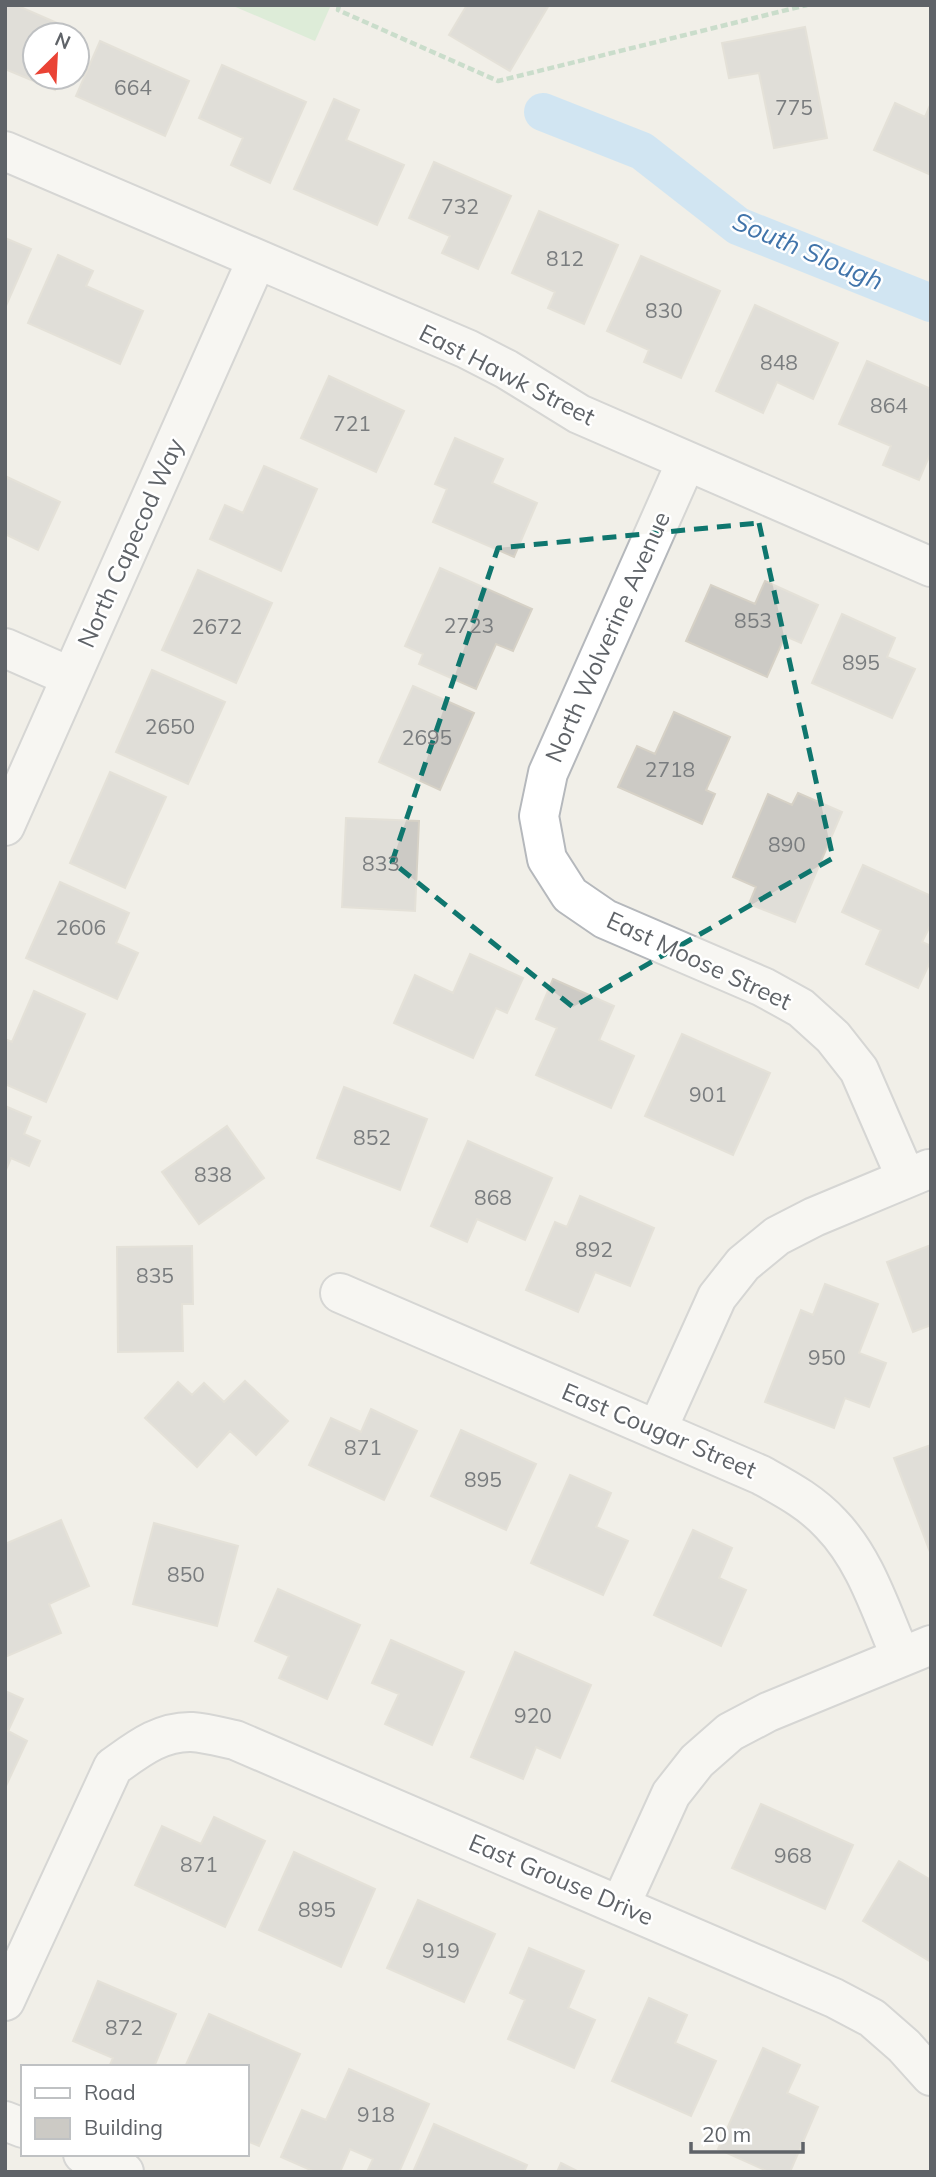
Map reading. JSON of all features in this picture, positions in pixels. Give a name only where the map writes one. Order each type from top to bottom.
[{"type":"street","name":"East Hawk Street","points":[[5,151],[467,349],[506,369],[579,414],[931,566]]},
{"type":"street","name":"North Capecod Way","points":[[5,826],[257,259]]},
{"type":"street","name":"North Wolverine Avenue","points":[[539,816],[548,773],[686,462]]},
{"type":"street","points":[[5,648],[71,677]]},
{"type":"street","name":"East Moose Street","points":[[539,816],[547,859],[570,895],[605,919],[764,987],[801,1008],[833,1037],[859,1070],[918,1173]]},
{"type":"street","points":[[657,1430],[717,1297],[743,1264],[777,1236],[814,1216],[918,1173]]},
{"type":"street","name":"East Cougar Street","points":[[340,1293],[761,1475],[798,1496],[832,1524],[916,1651]]},
{"type":"street","points":[[620,1906],[671,1794],[697,1761],[730,1732],[768,1712],[916,1651]]},
{"type":"street","name":"East Grouse Drive","points":[[5,2001],[113,1768],[148,1743],[167,1735],[191,1732],[235,1740],[834,1998],[872,2018],[904,2046],[931,2076]]},
{"type":"street","points":[[88,2156],[124,2172]]},
{"type":"path","points":[[339,5],[338,10],[498,81],[807,5]]},
{"type":"highlighted area","points":[[759,523],[833,858],[573,1007],[392,862],[498,548]]},
{"type":"green space","points":[[231,5],[331,5],[315,41]]},
{"type":"building","points":[[5,5],[16,5],[53,21],[21,21],[21,76],[5,69]]},
{"type":"building","points":[[467,5],[549,5],[510,71],[449,35]]},
{"type":"building","points":[[805,27],[827,138],[774,148],[759,73],[729,78],[722,43]]},
{"type":"building","points":[[100,41],[189,81],[165,136],[76,96],[78,91],[91,91],[91,62]]},
{"type":"building","points":[[222,65],[306,102],[270,183],[231,165],[243,138],[199,118]]},
{"type":"building","points":[[334,99],[359,110],[346,140],[404,165],[377,225],[294,189]]},
{"type":"building","points":[[895,103],[925,117],[931,103],[931,175],[874,150]]},
{"type":"building","points":[[434,162],[511,196],[478,269],[442,253],[450,236],[409,218]]},
{"type":"building","points":[[539,211],[618,245],[584,324],[548,308],[555,292],[512,273]]},
{"type":"building","points":[[5,238],[31,249],[5,308]]},
{"type":"building","points":[[58,255],[93,271],[86,286],[143,311],[120,364],[28,323]]},
{"type":"building","points":[[641,256],[720,291],[681,378],[644,362],[649,350],[607,331]]},
{"type":"building","points":[[755,305],[838,343],[813,399],[777,382],[763,413],[716,391]]},
{"type":"building","points":[[867,361],[931,389],[931,452],[919,480],[883,465],[891,446],[839,424]]},
{"type":"building","points":[[329,376],[404,411],[376,472],[301,438]]},
{"type":"building","points":[[455,438],[503,459],[492,483],[537,503],[514,557],[433,522],[447,489],[435,484]]},
{"type":"building","points":[[264,466],[317,489],[281,571],[210,539],[225,505],[243,513]]},
{"type":"building","points":[[5,476],[60,502],[38,550],[5,534]]},
{"type":"building","points":[[440,568],[532,609],[513,651],[496,644],[476,689],[419,664],[423,654],[405,646]]},
{"type":"building","points":[[198,570],[272,603],[236,683],[162,650]]},
{"type":"building","points":[[765,581],[818,605],[801,643],[785,636],[767,677],[686,641],[711,585],[755,604]]},
{"type":"building","points":[[842,614],[895,638],[887,657],[915,669],[892,718],[812,683]]},
{"type":"building","points":[[152,670],[225,702],[188,784],[116,752]]},
{"type":"building","points":[[413,686],[474,713],[440,790],[379,762]]},
{"type":"building","points":[[674,712],[730,737],[706,790],[715,794],[702,824],[618,787],[637,746],[655,754]]},
{"type":"building","points":[[110,772],[166,797],[125,888],[70,863]]},
{"type":"building","points":[[798,793],[842,812],[795,922],[749,904],[756,887],[733,877],[768,794],[792,805]]},
{"type":"building","points":[[346,818],[419,821],[415,911],[342,907]]},
{"type":"building","points":[[863,865],[931,896],[931,924],[922,942],[931,946],[931,960],[918,988],[866,964],[881,930],[842,912]]},
{"type":"building","points":[[60,882],[129,913],[116,943],[138,953],[117,999],[26,958]]},
{"type":"building","points":[[470,954],[523,978],[507,1013],[496,1008],[473,1058],[394,1023],[415,975],[453,993]]},
{"type":"building","points":[[553,979],[614,1006],[599,1040],[634,1056],[611,1108],[536,1075],[557,1028],[536,1019]]},
{"type":"building","points":[[34,991],[85,1014],[46,1102],[5,1084],[5,1039],[12,1042]]},
{"type":"building","points":[[682,1034],[770,1073],[733,1155],[645,1116]]},
{"type":"building","points":[[344,1087],[427,1119],[400,1190],[317,1158]]},
{"type":"building","points":[[5,1106],[31,1117],[24,1134],[40,1141],[29,1166],[11,1158],[5,1172]]},
{"type":"building","points":[[227,1126],[264,1178],[199,1224],[162,1172]]},
{"type":"building","points":[[468,1141],[552,1178],[525,1240],[477,1219],[467,1242],[431,1226]]},
{"type":"building","points":[[580,1196],[654,1228],[630,1286],[595,1272],[578,1312],[526,1290],[555,1222],[567,1227]]},
{"type":"building","points":[[931,1245],[931,1325],[913,1332],[887,1262]]},
{"type":"building","points":[[192,1246],[193,1304],[182,1304],[183,1351],[118,1352],[117,1247]]},
{"type":"building","points":[[825,1284],[878,1304],[859,1353],[886,1363],[869,1407],[845,1398],[834,1428],[765,1402],[801,1310],[813,1315]]},
{"type":"building","points":[[245,1381],[288,1421],[256,1455],[230,1431],[197,1467],[145,1418],[178,1382],[192,1395],[204,1383],[224,1402]]},
{"type":"building","points":[[371,1409],[417,1431],[384,1500],[309,1465],[331,1418],[361,1432]]},
{"type":"building","points":[[461,1430],[536,1464],[506,1530],[431,1496]]},
{"type":"building","points":[[931,1445],[931,1551],[930,1552],[894,1458]]},
{"type":"building","points":[[570,1475],[611,1493],[596,1527],[628,1541],[603,1595],[531,1563]]},
{"type":"building","points":[[61,1520],[89,1586],[49,1604],[61,1633],[5,1657],[5,1544]]},
{"type":"building","points":[[154,1523],[238,1546],[217,1626],[133,1604]]},
{"type":"building","points":[[693,1530],[732,1548],[719,1578],[746,1590],[721,1646],[654,1615]]},
{"type":"building","points":[[278,1589],[360,1625],[327,1699],[279,1678],[289,1656],[255,1641]]},
{"type":"building","points":[[391,1640],[464,1672],[432,1745],[385,1724],[399,1694],[372,1683]]},
{"type":"building","points":[[515,1652],[591,1685],[560,1758],[536,1747],[523,1779],[471,1757]]},
{"type":"building","points":[[5,1691],[23,1699],[8,1731],[27,1741],[5,1788]]},
{"type":"building","points":[[761,1804],[853,1845],[825,1909],[732,1868]]},
{"type":"building","points":[[214,1817],[265,1841],[225,1927],[135,1885],[162,1826],[201,1844]]},
{"type":"building","points":[[294,1852],[375,1889],[341,1967],[259,1930]]},
{"type":"building","points":[[899,1861],[931,1880],[931,1962],[863,1921]]},
{"type":"building","points":[[418,1900],[495,1934],[464,2002],[387,1968]]},
{"type":"building","points":[[529,1948],[584,1971],[568,2008],[595,2020],[574,2068],[508,2039],[525,2000],[510,1993]]},
{"type":"building","points":[[98,1981],[176,2014],[155,2065],[110,2065],[113,2058],[73,2041]]},
{"type":"building","points":[[649,1998],[687,2015],[675,2043],[716,2061],[691,2116],[612,2081]]},
{"type":"building","points":[[209,2014],[300,2054],[259,2146],[248,2141],[248,2065],[186,2065]]},
{"type":"building","points":[[763,2048],[800,2065],[787,2093],[818,2107],[790,2172],[769,2172],[718,2149]]},
{"type":"building","points":[[349,2069],[429,2104],[399,2172],[367,2172],[373,2159],[350,2149],[340,2172],[315,2172],[281,2157],[302,2110],[326,2120]]},
{"type":"building","points":[[434,2124],[527,2165],[524,2172],[413,2172]]},
{"type":"building","points":[[561,2163],[579,2172],[557,2172]]},
{"type":"waterway","name":"South Slough","points":[[543,112],[642,151],[738,226],[931,303]]}]
